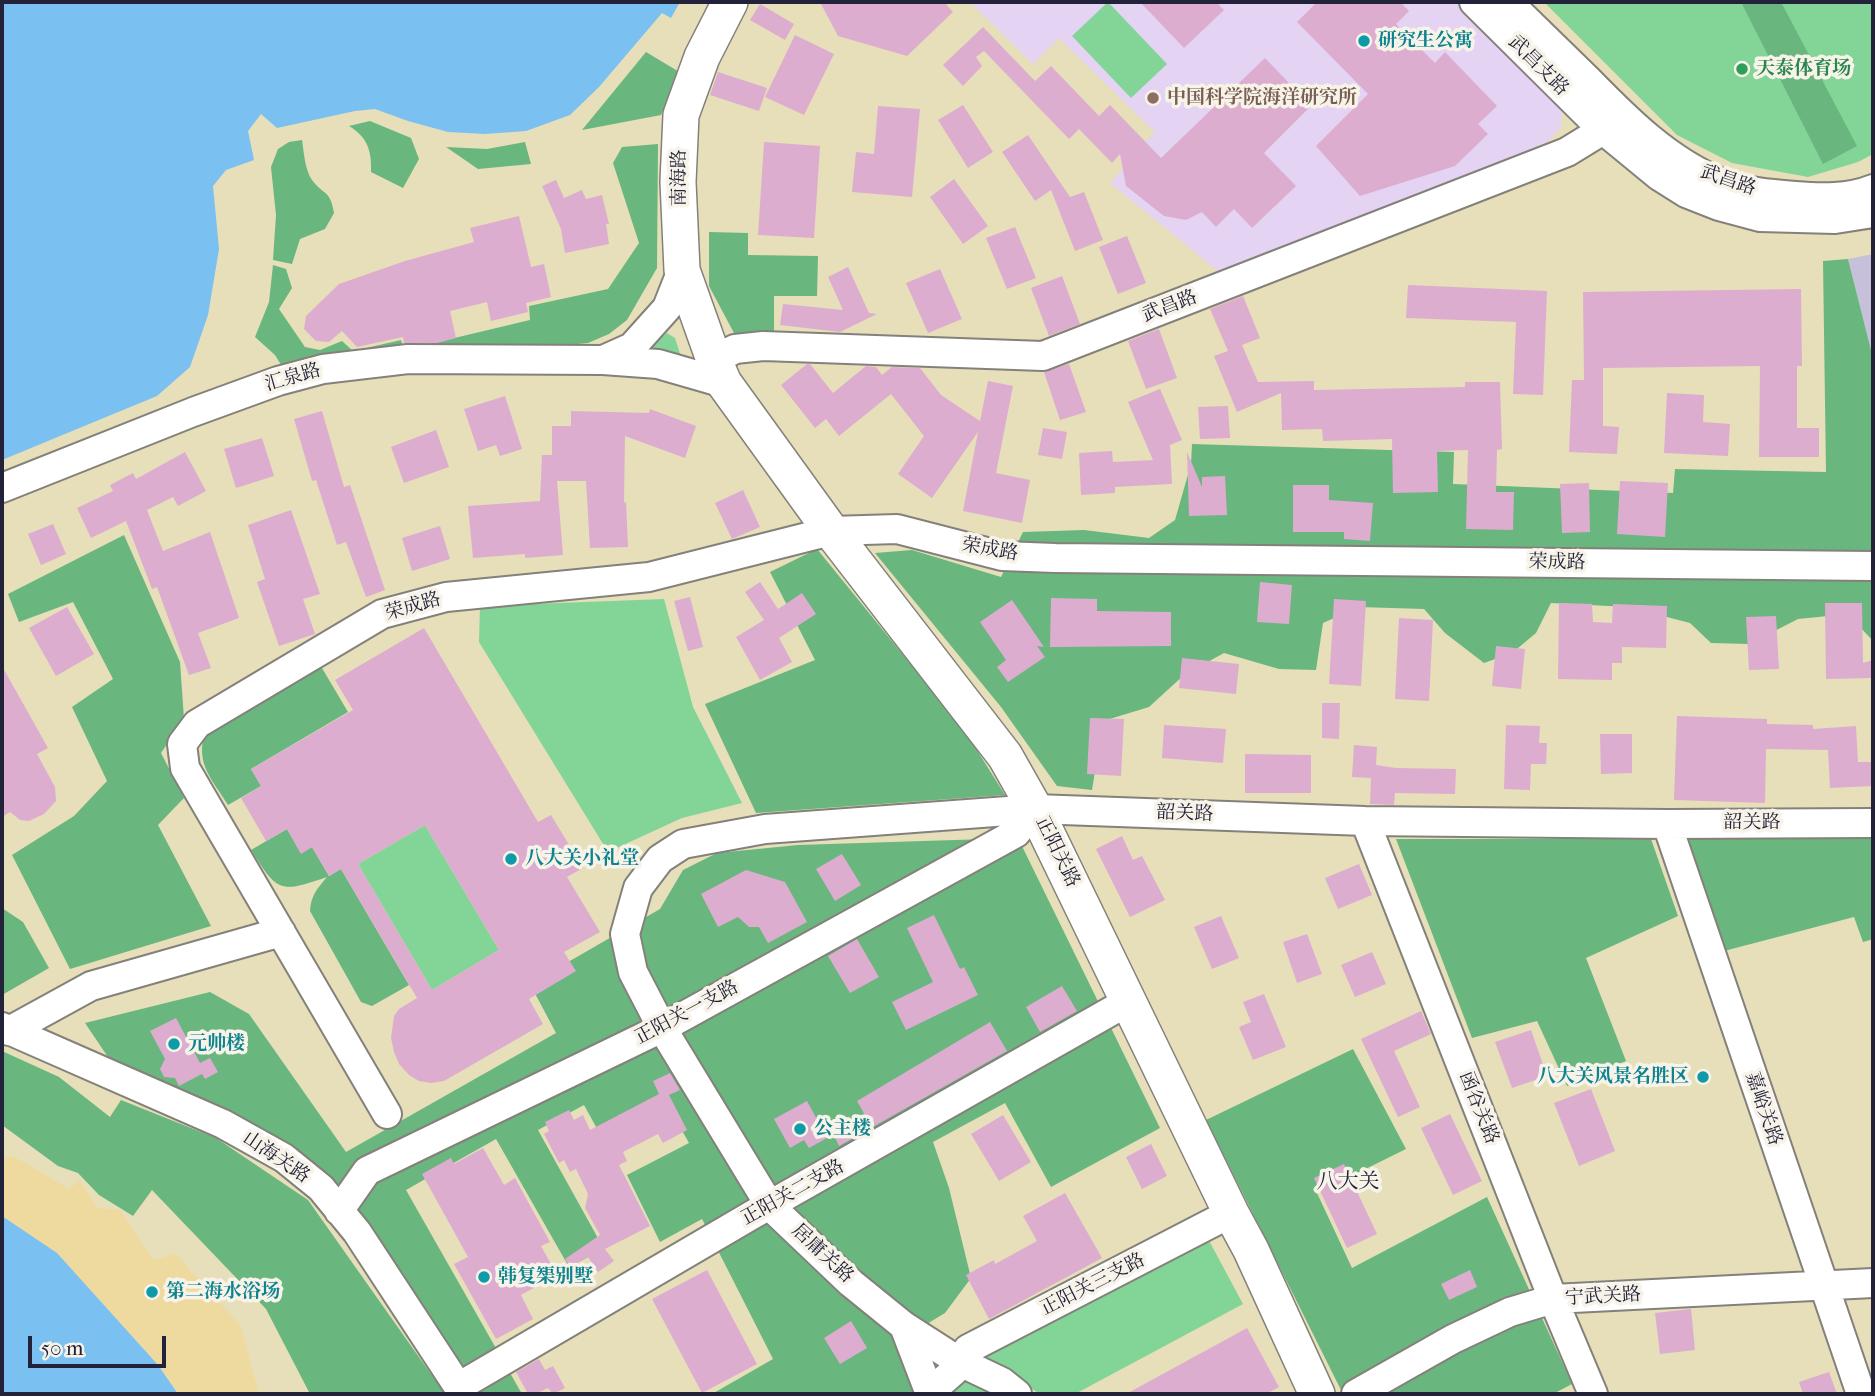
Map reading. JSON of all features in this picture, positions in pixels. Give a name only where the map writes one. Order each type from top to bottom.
[{"type":"main road","name":"南海路","points":[[719,372],[682,270],[678,182],[681,115],[702,57],[730,2]]},
{"type":"main road","name":"正阳关路","points":[[719,372],[831,531],[1005,756],[1035,809],[1251,1250],[1317,1394]]},
{"type":"street","name":"武昌支路","points":[[1474,2],[1613,124]]},
{"type":"street","name":"武昌支路","points":[[1508,2],[1613,124]]},
{"type":"street","name":"武昌路","points":[[1613,124],[1711,178],[1743,190],[1763,194],[1826,197],[1846,196],[1873,189]]},
{"type":"street","name":"武昌路","points":[[1613,124],[1659,176],[1686,193],[1739,212],[1811,219],[1854,218],[1873,213]]},
{"type":"street","name":"武昌路","points":[[719,372],[735,349],[764,346],[1043,356],[1567,152],[1613,124]]},
{"type":"street","points":[[603,360],[632,347],[667,308],[682,270]]},
{"type":"street","name":"汇泉路","points":[[2,488],[192,412],[278,381],[323,369],[408,359],[603,360],[719,372]]},
{"type":"street","name":"荣成路","points":[[281,932],[185,768],[182,744],[197,723],[382,614],[446,597],[649,577],[831,531],[897,529],[1002,556],[1028,557],[1873,566]]},
{"type":"street","name":"韶关路","points":[[649,1002],[633,972],[625,934],[638,888],[660,859],[683,844],[765,829],[1035,809],[1364,821],[1873,823]]},
{"type":"street","name":"正阳关一支路","points":[[339,1211],[367,1171],[662,1028],[1016,833],[1035,809]]},
{"type":"street","name":"函谷关路","points":[[1364,821],[1593,1394]]},
{"type":"street","name":"嘉峪关路","points":[[1667,824],[1861,1394]]},
{"type":"street","points":[[6,1029],[90,986],[281,932],[387,1114]]},
{"type":"street","name":"正阳关二支路","points":[[460,1390],[770,1206],[1129,1001]]},
{"type":"street","name":"居庸关路","points":[[649,1002],[770,1206],[851,1283],[904,1326],[960,1362],[1002,1382],[1017,1394]]},
{"type":"street","name":"山海关路","points":[[6,1029],[223,1124],[284,1158],[321,1188],[356,1232],[460,1390]]},
{"type":"street","name":"正阳关三支路","points":[[929,1394],[953,1372],[968,1349],[1231,1213]]},
{"type":"street","name":"宁武关路","points":[[1356,1394],[1453,1339],[1510,1312],[1553,1299],[1873,1283]]},
{"type":"street","points":[[904,1326],[929,1394]]},
{"type":"shaded area","points":[[970,2],[1455,2],[1562,109],[1561,128],[1543,146],[1219,272],[1110,183],[1155,132],[1059,38],[1033,64]]},
{"type":"shaded area","points":[[1873,254],[1873,358],[1848,259]]},
{"type":"green space","points":[[1108,2],[1167,64],[1131,98],[1072,36]]},
{"type":"green space","name":"天泰体育场","points":[[1544,2],[1873,2],[1873,154],[1858,162],[1808,177],[1732,163],[1677,135]]},
{"type":"green space","points":[[1741,2],[1781,2],[1857,146],[1823,164]]},
{"type":"green space","points":[[646,52],[681,73],[661,115],[582,130]]},
{"type":"green space","points":[[370,121],[411,138],[419,159],[403,188],[371,172],[371,157],[367,145],[349,126]]},
{"type":"green space","points":[[302,140],[310,176],[328,196],[334,213],[325,229],[300,239],[292,264],[273,260],[276,215],[271,167],[278,149],[289,142]]},
{"type":"green space","points":[[525,142],[531,164],[478,169],[446,147],[487,149]]},
{"type":"green space","points":[[658,144],[657,268],[627,320],[609,334],[588,343],[286,373],[275,355],[255,337],[269,302],[273,265],[286,269],[292,288],[279,309],[305,347],[320,350],[342,341],[353,351],[401,340],[404,350],[530,320],[529,306],[608,289],[639,243],[613,163],[622,147]]},
{"type":"green space","points":[[709,232],[748,233],[748,255],[818,256],[817,296],[774,296],[774,333],[734,333],[709,286]]},
{"type":"green space","points":[[1848,259],[1873,358],[1873,641],[1848,614],[1798,619],[1749,644],[1711,643],[1690,623],[1628,607],[1551,603],[1536,633],[1512,653],[1484,663],[1445,633],[1424,609],[1359,607],[1323,623],[1316,670],[1279,669],[1224,653],[1184,675],[1149,707],[1103,721],[1092,790],[1057,786],[1001,707],[875,553],[912,550],[1001,577],[1023,532],[1084,530],[1149,538],[1175,520],[1191,464],[1192,444],[1454,452],[1453,484],[1673,493],[1675,469],[1826,472],[1823,261]]},
{"type":"green space","points":[[667,333],[675,338],[683,363],[643,357],[653,344]]},
{"type":"green space","points":[[124,535],[180,662],[184,719],[161,753],[184,798],[158,825],[211,926],[70,969],[12,855],[74,816],[107,781],[72,707],[113,679],[73,602],[19,622],[8,594]]},
{"type":"green space","points":[[817,549],[965,731],[1005,795],[756,813],[705,704],[815,660],[770,572]]},
{"type":"green space","points":[[664,599],[693,707],[742,803],[682,818],[608,852],[479,642],[480,606]]},
{"type":"green space","points":[[319,663],[348,712],[251,769],[261,786],[228,805],[211,779],[204,762],[202,743],[205,732]]},
{"type":"green space","points":[[425,825],[499,950],[432,990],[358,864]]},
{"type":"green space","points":[[287,829],[301,853],[312,847],[329,876],[341,869],[409,985],[372,1006],[361,1002],[310,911],[313,896],[327,877],[299,886],[282,886],[268,875],[251,850]]},
{"type":"green space","points":[[1681,832],[1873,836],[1873,939],[1863,942],[1854,917],[1724,951]]},
{"type":"green space","points":[[1018,838],[1160,1128],[1051,1187],[1005,1103],[933,1142],[949,1188],[971,1278],[945,1313],[897,1342],[913,1394],[712,1394],[773,1359],[702,1219],[660,1242],[627,1175],[689,1143],[665,1100],[600,1134],[584,1105],[538,1130],[604,1249],[569,1267],[496,1139],[406,1190],[522,1394],[479,1394],[385,1252],[329,1179],[303,1154],[239,1115],[110,1060],[85,1023],[210,992],[249,1014],[346,1152],[556,1033],[530,984],[660,909],[683,870],[717,853],[798,845]]},
{"type":"green space","points":[[1396,839],[1651,839],[1678,916],[1586,958],[1626,1061],[1567,1086],[1537,1021],[1472,1038]]},
{"type":"green space","points":[[2,908],[23,922],[49,968],[2,995]]},
{"type":"green space","points":[[1353,1049],[1406,1149],[1317,1193],[1352,1268],[1487,1197],[1572,1384],[1553,1394],[1343,1394],[1206,1120]]},
{"type":"green space","points":[[2,1051],[59,1077],[110,1117],[121,1100],[216,1138],[308,1200],[445,1394],[310,1394],[266,1309],[152,1190],[133,1216],[99,1195],[78,1173],[58,1166],[2,1125]]},
{"type":"green space","points":[[1199,1222],[1243,1304],[1075,1394],[1040,1394],[968,1349]]},
{"type":"green space","points":[[967,1376],[992,1394],[936,1394]]},
{"type":"sand","name":"第二海水浴场","points":[[13,1156],[69,1189],[80,1180],[97,1208],[120,1210],[153,1260],[176,1254],[240,1325],[259,1394],[178,1394],[158,1365],[57,1253],[2,1216],[2,1159]]},
{"type":"water","points":[[2,2],[680,2],[671,18],[662,13],[599,87],[570,115],[526,131],[485,134],[448,132],[375,109],[277,128],[261,114],[248,131],[254,160],[226,170],[213,186],[219,249],[208,315],[190,367],[157,396],[2,460]]},
{"type":"water","points":[[2,1216],[57,1253],[158,1365],[178,1394],[2,1394]]},
{"type":"building","points":[[820,2],[944,2],[953,12],[907,56],[838,36]]},
{"type":"building","points":[[1140,2],[1216,2],[1224,10],[1184,48]]},
{"type":"building","points":[[1317,2],[1400,2],[1409,11],[1396,24],[1435,63],[1445,52],[1497,106],[1478,124],[1488,134],[1455,166],[1360,196],[1316,146],[1368,94],[1297,22]]},
{"type":"building","points":[[760,4],[794,24],[785,40],[750,20]]},
{"type":"building","points":[[983,27],[1035,81],[1051,66],[1099,116],[1110,105],[1161,158],[1265,58],[1311,106],[1264,153],[1296,186],[1252,228],[1234,209],[1216,227],[1202,212],[1186,220],[1164,216],[1126,186],[1120,154],[1112,163],[1079,129],[1069,139],[984,51],[976,57],[982,66],[963,86],[943,65]]},
{"type":"building","points":[[795,35],[834,54],[804,115],[765,97]]},
{"type":"building","points":[[718,72],[767,88],[759,111],[710,95]]},
{"type":"building","points":[[963,105],[993,152],[968,168],[938,120]]},
{"type":"building","points":[[878,106],[920,109],[912,197],[852,192],[856,152],[874,154]]},
{"type":"building","points":[[1028,135],[1070,197],[1084,192],[1103,240],[1075,251],[1051,190],[1035,201],[1002,152]]},
{"type":"building","points":[[764,142],[820,146],[814,238],[758,235]]},
{"type":"building","points":[[954,179],[988,226],[963,244],[930,197]]},
{"type":"building","points":[[556,180],[564,198],[582,190],[586,199],[602,195],[609,224],[606,224],[609,244],[565,253],[561,229],[542,186]]},
{"type":"building","points":[[519,216],[531,267],[544,264],[551,297],[526,303],[528,312],[491,321],[487,302],[450,311],[456,338],[437,343],[404,343],[403,337],[357,347],[342,331],[329,342],[316,341],[304,329],[306,316],[339,284],[405,261],[474,242],[470,228]]},
{"type":"building","points":[[1015,227],[1036,278],[1007,289],[986,238]]},
{"type":"building","points":[[1127,236],[1146,283],[1118,294],[1099,247]]},
{"type":"building","points":[[848,267],[869,313],[877,314],[840,332],[780,325],[783,304],[843,310],[828,277]]},
{"type":"building","points":[[940,269],[962,319],[928,333],[906,283]]},
{"type":"building","points":[[1062,276],[1080,324],[1049,336],[1031,288]]},
{"type":"building","points":[[1408,285],[1547,291],[1543,395],[1513,394],[1516,322],[1406,318]]},
{"type":"building","points":[[1801,289],[1802,366],[1797,366],[1797,428],[1819,428],[1819,457],[1759,457],[1760,366],[1603,368],[1603,426],[1619,427],[1617,454],[1569,452],[1572,380],[1584,380],[1583,292]]},
{"type":"building","points":[[1243,296],[1260,338],[1242,345],[1258,382],[1314,381],[1314,390],[1465,387],[1465,382],[1500,382],[1502,449],[1497,450],[1496,492],[1514,492],[1513,530],[1466,529],[1468,450],[1437,451],[1438,492],[1393,493],[1392,439],[1323,441],[1322,429],[1282,430],[1281,393],[1237,412],[1214,356],[1228,351],[1210,309]]},
{"type":"building","points":[[1159,329],[1177,378],[1146,389],[1128,341]]},
{"type":"building","points":[[810,364],[833,393],[866,366],[876,367],[882,375],[892,367],[920,368],[941,395],[980,421],[988,381],[1013,386],[996,473],[1030,480],[1022,523],[963,511],[978,432],[932,498],[898,474],[924,436],[891,394],[839,436],[826,419],[815,428],[781,385]]},
{"type":"building","points":[[1069,364],[1086,412],[1060,420],[1044,372]]},
{"type":"building","points":[[1160,389],[1182,440],[1170,445],[1172,484],[1115,487],[1115,493],[1081,495],[1079,453],[1112,451],[1113,462],[1153,460],[1128,402]]},
{"type":"building","points":[[1667,393],[1704,395],[1703,422],[1730,424],[1728,456],[1664,453]]},
{"type":"building","points":[[505,396],[522,449],[500,456],[496,445],[478,451],[464,409]]},
{"type":"building","points":[[1228,406],[1230,438],[1200,439],[1198,407]]},
{"type":"building","points":[[650,409],[696,426],[685,458],[625,436],[624,503],[626,502],[628,547],[590,548],[586,481],[557,481],[563,555],[525,558],[525,554],[473,558],[468,506],[540,501],[542,455],[552,455],[552,426],[571,426],[571,411],[649,413]]},
{"type":"building","points":[[322,411],[344,487],[350,485],[385,590],[366,597],[346,542],[337,545],[316,480],[312,481],[294,419]]},
{"type":"building","points":[[1043,428],[1067,432],[1062,459],[1038,455]]},
{"type":"building","points":[[436,430],[449,467],[404,483],[391,447]]},
{"type":"building","points":[[262,438],[274,476],[236,488],[224,449]]},
{"type":"building","points":[[185,452],[206,491],[178,506],[173,497],[147,510],[163,551],[210,532],[239,618],[198,633],[211,668],[189,675],[157,587],[152,589],[126,521],[91,538],[77,508],[113,491],[110,485],[133,473],[136,479]]},
{"type":"building","points":[[1187,452],[1202,487],[1202,477],[1225,476],[1227,515],[1189,516]]},
{"type":"building","points":[[1620,481],[1668,483],[1665,537],[1617,534]]},
{"type":"building","points":[[1589,483],[1590,532],[1562,533],[1560,484]]},
{"type":"building","points":[[1293,485],[1329,485],[1329,500],[1373,503],[1370,541],[1344,539],[1344,532],[1293,532]]},
{"type":"building","points":[[743,490],[760,527],[732,539],[715,503]]},
{"type":"building","points":[[291,510],[320,594],[303,599],[315,634],[279,646],[257,582],[265,579],[248,525]]},
{"type":"building","points":[[53,524],[66,554],[41,565],[28,534]]},
{"type":"building","points":[[440,526],[450,559],[412,571],[402,538]]},
{"type":"building","points":[[760,582],[778,609],[802,593],[816,614],[779,638],[792,662],[760,680],[736,637],[764,620],[745,592]]},
{"type":"building","points":[[1260,582],[1292,585],[1289,624],[1257,622]]},
{"type":"building","points":[[690,597],[703,647],[688,651],[674,601]]},
{"type":"building","points":[[1051,598],[1097,599],[1097,611],[1171,612],[1171,646],[1050,647]]},
{"type":"building","points":[[1334,599],[1366,601],[1361,686],[1329,684]]},
{"type":"building","points":[[1012,600],[1044,647],[1037,646],[1045,657],[1008,682],[997,667],[1006,660],[980,622]]},
{"type":"building","points":[[1559,603],[1592,604],[1593,622],[1612,623],[1613,604],[1667,606],[1666,648],[1622,647],[1622,663],[1612,663],[1612,680],[1558,679]]},
{"type":"building","points":[[1825,603],[1862,603],[1863,663],[1873,660],[1873,678],[1826,679]]},
{"type":"building","points":[[67,607],[94,654],[56,676],[29,628]]},
{"type":"building","points":[[1776,616],[1779,669],[1749,670],[1746,617]]},
{"type":"building","points":[[1399,618],[1433,620],[1429,701],[1395,699]]},
{"type":"building","name":"八大关小礼堂","points":[[424,628],[538,822],[551,815],[583,868],[567,877],[600,932],[564,952],[576,971],[529,999],[543,1024],[444,1081],[419,1081],[399,1064],[391,1038],[394,1016],[399,1009],[417,998],[341,869],[329,876],[312,847],[301,854],[287,829],[266,841],[241,798],[261,786],[251,769],[353,710],[335,680]],"holes":[[[425,825],[499,950],[432,990],[358,864]]]},
{"type":"building","points":[[1496,646],[1525,649],[1521,689],[1492,686]]},
{"type":"building","points":[[1182,658],[1239,664],[1236,694],[1179,688]]},
{"type":"building","points":[[2,666],[48,748],[37,754],[55,787],[56,801],[44,814],[29,821],[20,820],[10,812],[2,817]]},
{"type":"building","points":[[1322,703],[1340,703],[1339,739],[1322,738]]},
{"type":"building","points":[[1677,716],[1767,719],[1767,724],[1813,725],[1813,729],[1856,726],[1858,762],[1873,762],[1873,786],[1830,788],[1828,750],[1766,749],[1765,803],[1674,800]]},
{"type":"building","points":[[1090,718],[1124,719],[1121,776],[1087,774]]},
{"type":"building","points":[[1164,725],[1226,729],[1223,763],[1162,758]]},
{"type":"building","points":[[1506,725],[1540,726],[1539,743],[1547,743],[1546,764],[1531,764],[1530,790],[1504,789]]},
{"type":"building","points":[[1600,734],[1632,734],[1632,773],[1601,774]]},
{"type":"building","points":[[1354,745],[1377,747],[1376,765],[1456,769],[1455,794],[1395,793],[1394,805],[1370,804],[1371,778],[1352,777]]},
{"type":"building","points":[[1245,754],[1311,755],[1311,793],[1245,793]]},
{"type":"building","points":[[1122,836],[1133,860],[1142,856],[1165,900],[1130,917],[1096,849]]},
{"type":"building","points":[[842,854],[861,885],[835,901],[816,869]]},
{"type":"building","points":[[1359,864],[1372,895],[1338,909],[1325,878]]},
{"type":"building","points":[[746,870],[785,882],[807,922],[768,943],[759,927],[749,927],[738,917],[718,927],[701,894]]},
{"type":"building","points":[[934,915],[960,969],[964,967],[978,995],[906,1030],[892,1002],[933,982],[907,928]]},
{"type":"building","points":[[1221,916],[1239,958],[1212,969],[1194,927]]},
{"type":"building","points":[[1307,934],[1322,974],[1297,983],[1283,942]]},
{"type":"building","points":[[857,939],[879,977],[850,993],[828,956]]},
{"type":"building","points":[[1372,952],[1386,984],[1355,997],[1341,965]]},
{"type":"building","points":[[1062,986],[1077,1011],[1040,1032],[1026,1007]]},
{"type":"building","points":[[1264,994],[1286,1047],[1253,1060],[1239,1027],[1251,1022],[1243,1002]]},
{"type":"building","points":[[1421,1011],[1431,1034],[1394,1051],[1420,1107],[1398,1117],[1361,1039]]},
{"type":"building","name":"元帅楼","points":[[176,1018],[200,1063],[210,1058],[218,1072],[205,1079],[202,1074],[179,1086],[175,1078],[164,1077],[160,1069],[165,1059],[150,1031]]},
{"type":"building","points":[[990,1022],[1007,1051],[839,1146],[833,1133],[866,1117],[857,1101]]},
{"type":"building","points":[[1531,1030],[1547,1076],[1512,1088],[1495,1042]]},
{"type":"building","points":[[670,1073],[680,1090],[669,1095],[687,1130],[663,1143],[658,1134],[623,1152],[627,1161],[619,1165],[650,1226],[605,1249],[614,1261],[598,1272],[588,1257],[570,1267],[565,1259],[600,1235],[585,1208],[588,1194],[576,1169],[570,1172],[564,1160],[559,1163],[544,1134],[549,1131],[545,1122],[569,1110],[574,1120],[583,1115],[590,1130],[659,1094],[653,1081]]},
{"type":"building","points":[[1591,1089],[1615,1151],[1579,1166],[1554,1103]]},
{"type":"building","name":"公主楼","points":[[807,1101],[827,1138],[809,1148],[804,1140],[790,1148],[774,1119]]},
{"type":"building","points":[[1450,1114],[1482,1181],[1453,1195],[1421,1128]]},
{"type":"building","points":[[1003,1115],[1031,1162],[999,1181],[971,1134]]},
{"type":"building","points":[[1151,1144],[1167,1176],[1142,1189],[1126,1157]]},
{"type":"building","points":[[483,1148],[504,1185],[515,1178],[550,1242],[541,1246],[557,1275],[521,1295],[533,1319],[496,1339],[454,1264],[468,1257],[422,1174],[451,1158],[454,1164]]},
{"type":"building","points":[[1344,1164],[1377,1234],[1347,1248],[1314,1178]]},
{"type":"building","points":[[1065,1193],[1102,1258],[989,1319],[966,1275],[994,1260],[995,1264],[1037,1241],[1023,1216]]},
{"type":"building","points":[[707,1270],[757,1364],[702,1393],[652,1299]]},
{"type":"building","points":[[1470,1270],[1477,1287],[1449,1300],[1441,1284]]},
{"type":"building","points":[[1691,1309],[1695,1350],[1660,1354],[1655,1313]]},
{"type":"building","points":[[851,1321],[867,1348],[840,1364],[824,1338]]},
{"type":"building","points":[[1247,1328],[1279,1387],[1266,1394],[1126,1394]]},
{"type":"building","points":[[539,1359],[545,1370],[553,1366],[565,1388],[553,1394],[548,1388],[528,1394],[516,1372]]},
{"type":"building","points":[[1829,1372],[1837,1394],[1803,1394],[1799,1382]]},
{"type":"place","name":"研究生公寓","points":[[1364,41]]},
{"type":"place","name":"天泰体育场","points":[[1742,69]]},
{"type":"place","name":"中国科学院海洋研究所","points":[[1153,98]]},
{"type":"place","name":"八大关小礼堂","points":[[511,859]]},
{"type":"place","name":"元帅楼","points":[[174,1044]]},
{"type":"place","name":"八大关风景名胜区","points":[[1703,1077]]},
{"type":"place","name":"公主楼","points":[[800,1129]]},
{"type":"place","name":"韩复榘别墅","points":[[484,1277]]},
{"type":"place","name":"第二海水浴场","points":[[152,1292]]},
{"type":"district","name":"八大关","points":[[1348,1183]]}]
